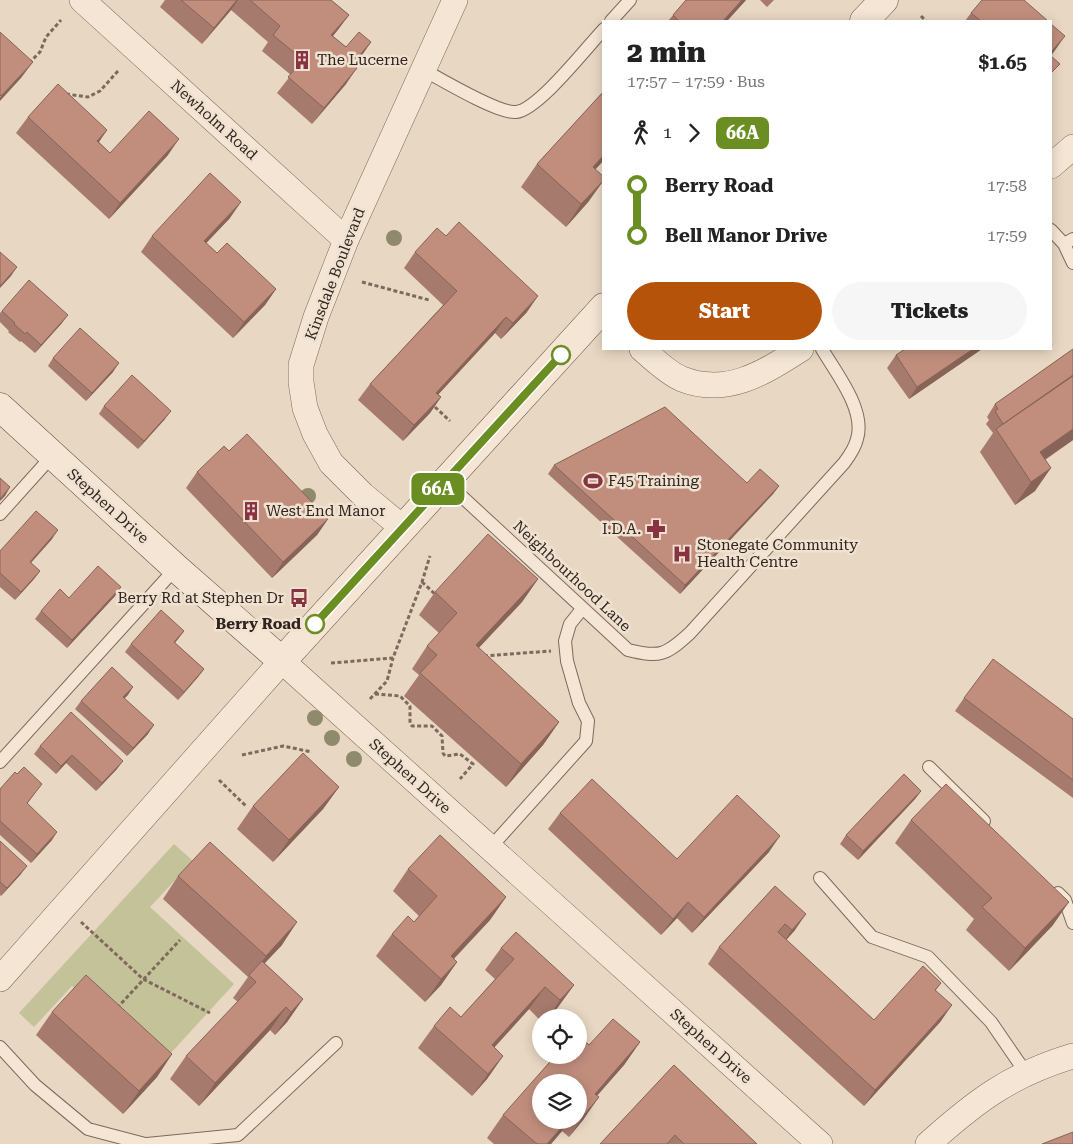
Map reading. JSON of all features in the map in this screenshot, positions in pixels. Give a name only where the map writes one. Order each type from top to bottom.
[{"type":"street","name":"Newholm Road","points":[[82,0],[346,240]]},
{"type":"street","name":"Kinsdale Boulevard","points":[[403,528],[363,495],[331,463],[305,408],[301,382],[301,365],[316,317],[346,240],[422,69],[455,0]]},
{"type":"street","points":[[865,20],[884,0]]},
{"type":"street","points":[[1052,165],[1073,147]]},
{"type":"street","points":[[0,979],[282,660],[602,312]]},
{"type":"street","points":[[643,350],[681,379],[702,384],[726,385],[753,377],[799,350]]},
{"type":"street","name":"Stephen Drive","points":[[0,407],[176,568],[282,660],[820,1144]]},
{"type":"street","points":[[928,1144],[969,1108],[996,1089],[1026,1073],[1073,1056]]},
{"type":"lane","points":[[611,20],[630,0]]},
{"type":"lane","points":[[422,69],[498,109],[516,112],[535,103],[602,31]]},
{"type":"lane","points":[[1052,231],[1068,242],[1073,264]]},
{"type":"lane","name":"Neighbourhood Lane","points":[[446,481],[628,650],[650,656],[672,650],[690,633],[844,463],[852,451],[858,437],[859,424],[855,407],[823,350]]},
{"type":"lane","points":[[0,514],[53,455]]},
{"type":"lane","points":[[0,762],[176,568]]},
{"type":"lane","points":[[490,848],[586,741],[588,722],[579,703],[567,660],[565,640],[570,624],[582,609]]},
{"type":"lane","points":[[929,767],[990,827]]},
{"type":"lane","points":[[820,878],[872,937],[928,957],[991,1022],[1026,1073]]},
{"type":"lane","points":[[1051,887],[1065,900],[1073,923]]},
{"type":"lane","points":[[0,1047],[35,1085],[88,1129],[146,1144],[238,1136],[336,1043]]},
{"type":"path","points":[[921,16],[925,20]]},
{"type":"path","points":[[22,68],[40,52],[46,37],[61,20]]},
{"type":"path","points":[[60,96],[68,93],[88,97],[100,90],[118,71]]},
{"type":"path","points":[[362,282],[429,300]]},
{"type":"path","points":[[435,407],[450,421]]},
{"type":"path","points":[[370,699],[387,681],[393,658],[430,556]]},
{"type":"path","points":[[422,582],[437,596]]},
{"type":"path","points":[[482,657],[566,650]]},
{"type":"path","points":[[331,663],[393,658]]},
{"type":"path","points":[[375,694],[400,696],[410,706],[410,723],[412,726],[432,726],[442,736],[442,753],[445,756],[460,754],[473,764],[460,778]]},
{"type":"path","points":[[242,756],[283,746],[312,752]]},
{"type":"path","points":[[219,780],[246,806]]},
{"type":"path","points":[[63,906],[143,979],[210,1013]]},
{"type":"path","points":[[114,1011],[180,940]]},
{"type":"shaded area","points":[[174,844],[193,861],[150,907],[234,984],[159,1066],[72,986],[34,1027],[19,1013]]},
{"type":"building","points":[[181,0],[237,0],[214,28]]},
{"type":"building","points":[[250,0],[331,0],[349,15],[331,35],[346,47],[359,32],[371,42],[352,64],[357,68],[324,108],[288,77],[303,60],[273,35],[280,26]]},
{"type":"building","points":[[686,0],[742,0],[724,20],[678,20],[673,15]]},
{"type":"building","points":[[982,0],[1024,0],[1047,20],[980,20],[971,13]]},
{"type":"building","points":[[1052,25],[1065,36],[1052,51]]},
{"type":"building","points":[[0,32],[33,62],[1,96],[0,95]]},
{"type":"building","points":[[1052,57],[1060,64],[1052,72]]},
{"type":"building","points":[[58,84],[107,130],[97,141],[110,153],[149,111],[179,139],[120,203],[28,117]]},
{"type":"building","points":[[602,93],[602,157],[593,167],[602,175],[602,182],[581,204],[537,164]]},
{"type":"building","points":[[210,173],[241,202],[204,241],[217,253],[227,243],[276,289],[244,322],[152,236]]},
{"type":"building","points":[[459,222],[538,296],[513,323],[506,317],[436,393],[441,397],[414,425],[370,384],[457,291],[415,252],[437,228],[446,236]]},
{"type":"building","points":[[0,252],[17,267],[0,286]]},
{"type":"building","points":[[29,280],[68,315],[41,345],[27,332],[25,334],[2,311]]},
{"type":"building","points":[[80,328],[119,363],[92,393],[53,358]]},
{"type":"building","points":[[1073,349],[1073,375],[1003,424],[995,411],[998,409],[995,404]]},
{"type":"building","points":[[904,350],[972,350],[917,387],[896,355]]},
{"type":"building","points":[[132,375],[171,411],[144,441],[104,406]]},
{"type":"building","points":[[1073,376],[1073,429],[1040,452],[1051,468],[1031,482],[996,429]]},
{"type":"building","points":[[665,407],[747,483],[760,469],[779,486],[685,585],[554,465]]},
{"type":"building","name":"West End Manor","points":[[247,434],[328,519],[283,562],[197,472],[224,446],[229,451]]},
{"type":"building","points":[[0,478],[10,487],[0,499]]},
{"type":"building","points":[[36,511],[58,530],[30,562],[40,571],[21,592],[0,573],[0,551]]},
{"type":"building","points":[[488,534],[538,579],[476,645],[559,722],[521,764],[420,673],[437,655],[427,646],[457,613],[435,592]]},
{"type":"building","points":[[98,566],[121,587],[72,640],[41,611],[60,589],[69,598]]},
{"type":"building","points":[[161,610],[184,631],[174,642],[204,669],[184,692],[131,644]]},
{"type":"building","points":[[993,659],[1073,719],[1073,780],[964,698]]},
{"type":"building","points":[[112,667],[133,687],[123,697],[154,725],[133,748],[81,701]]},
{"type":"building","points":[[71,712],[123,761],[102,783],[72,755],[61,766],[40,746]]},
{"type":"building","points":[[303,753],[339,787],[289,840],[253,806]]},
{"type":"building","points":[[24,767],[42,784],[27,803],[57,832],[37,854],[0,821],[0,789],[15,772],[17,774]]},
{"type":"building","points":[[904,774],[921,791],[863,851],[846,835]]},
{"type":"building","points":[[592,779],[677,859],[737,795],[780,836],[704,917],[688,902],[673,919],[560,813]]},
{"type":"building","points":[[946,784],[1069,902],[1025,948],[982,907],[992,898],[911,820]]},
{"type":"building","points":[[440,835],[506,897],[451,956],[457,962],[441,979],[392,934],[408,916],[414,922],[437,896],[408,869]]},
{"type":"building","points":[[0,841],[27,866],[7,888],[0,882]]},
{"type":"building","points":[[210,842],[297,922],[266,956],[178,876]]},
{"type":"building","points":[[775,886],[806,914],[792,930],[785,924],[778,932],[874,1020],[923,966],[941,983],[935,990],[952,1005],[875,1090],[719,947]]},
{"type":"building","points":[[516,932],[574,985],[560,1000],[545,987],[492,1045],[503,1056],[488,1074],[434,1026],[450,1007],[461,1017],[514,959],[501,948]]},
{"type":"building","points":[[262,961],[303,999],[291,1012],[286,1007],[215,1083],[186,1056],[256,982],[249,975]]},
{"type":"building","points":[[86,975],[172,1054],[139,1091],[52,1012]]},
{"type":"building","points":[[613,1019],[640,1042],[595,1094],[599,1097],[587,1112],[587,1074],[539,1074],[548,1064],[587,1064],[587,1043],[589,1045]]},
{"type":"building","points":[[674,1065],[757,1144],[684,1144],[675,1135],[667,1144],[600,1144]]},
{"type":"building","points":[[532,1082],[532,1129],[560,1129],[547,1144],[537,1144],[503,1115]]},
{"type":"building","points":[[1073,1132],[1073,1144],[1042,1144]]},
{"type":"bus line","name":"66A","points":[[315,624],[561,355]]},
{"type":"place","name":"The Lucerne","points":[[302,60]]},
{"type":"place","name":"F45 Training","points":[[593,481]]},
{"type":"place","name":"West End Manor","points":[[251,511]]},
{"type":"place","name":"I.D.A.","points":[[656,529]]},
{"type":"place","name":"Stonegate Community Health Centre","points":[[682,554]]},
{"type":"place","name":"Berry Rd at Stephen Dr","points":[[299,598]]},
{"type":"place","name":"Berry Road","points":[[315,624]]}]
